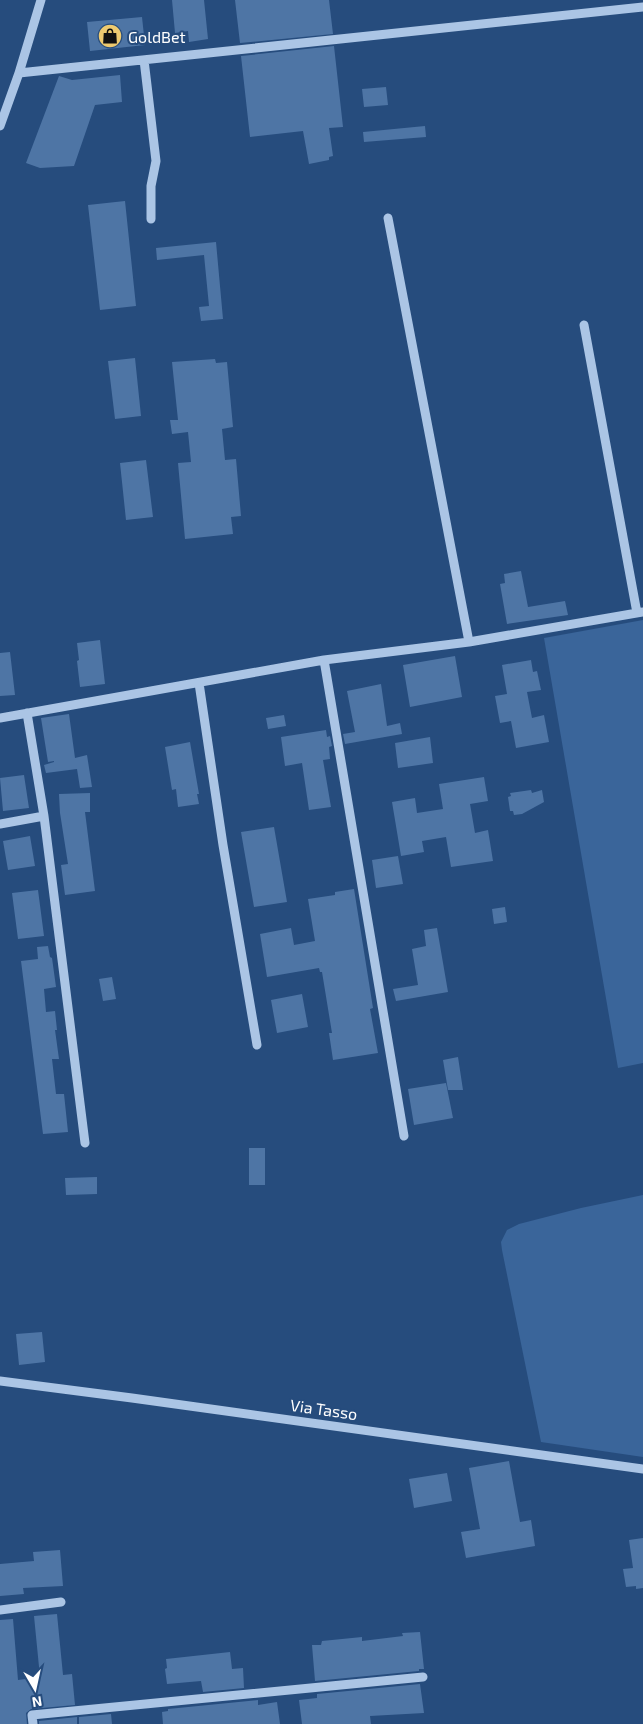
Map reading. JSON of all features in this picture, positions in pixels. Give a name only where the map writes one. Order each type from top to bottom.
[{"type":"street","points":[[0,126],[20,73],[41,0]]},
{"type":"street","points":[[20,73],[643,7]]},
{"type":"street","points":[[144,60],[156,161],[150,186],[151,219]]},
{"type":"street","points":[[388,218],[469,642]]},
{"type":"street","points":[[0,718],[324,660],[469,642],[640,612],[584,325]]},
{"type":"street","points":[[324,660],[404,1136]]},
{"type":"street","points":[[199,682],[222,845],[257,1045]]},
{"type":"street","points":[[27,713],[44,816],[85,1143]]},
{"type":"street","points":[[0,824],[44,816]]},
{"type":"street","name":"Via Tasso","points":[[0,1381],[643,1469]]},
{"type":"street","points":[[0,1610],[61,1602]]},
{"type":"street","points":[[33,1724],[32,1715],[423,1677]]},
{"type":"shaded area","points":[[643,620],[643,1063],[618,1068],[544,638]]},
{"type":"shaded area","points":[[643,1195],[643,1457],[541,1442],[501,1242],[507,1230],[519,1224]]},
{"type":"building","points":[[172,0],[204,0],[208,39],[189,42],[188,31],[175,33]]},
{"type":"building","points":[[235,0],[329,0],[333,34],[240,43]]},
{"type":"building","points":[[142,17],[145,45],[90,51],[87,22]]},
{"type":"building","points":[[334,46],[343,127],[329,128],[333,156],[329,157],[329,160],[309,164],[303,131],[250,137],[241,56]]},
{"type":"building","points":[[120,75],[122,102],[95,105],[74,166],[40,168],[26,163],[59,76],[72,80]]},
{"type":"building","points":[[386,87],[388,105],[364,107],[362,89]]},
{"type":"building","points":[[425,126],[426,137],[364,142],[363,132]]},
{"type":"building","points":[[125,201],[136,306],[100,310],[88,205]]},
{"type":"building","points":[[216,242],[223,319],[201,321],[199,307],[209,306],[204,255],[157,260],[156,248]]},
{"type":"building","points":[[135,358],[141,416],[115,419],[108,361]]},
{"type":"building","points":[[215,359],[216,363],[227,362],[233,427],[222,429],[225,460],[236,459],[241,516],[231,517],[233,534],[185,539],[178,463],[191,462],[188,432],[172,434],[170,420],[178,420],[172,362]]},
{"type":"building","points":[[146,460],[153,517],[126,520],[120,463]]},
{"type":"building","points":[[521,571],[528,607],[565,601],[568,615],[507,624],[500,584],[505,583],[504,574]]},
{"type":"building","points":[[100,640],[105,684],[80,687],[77,643]]},
{"type":"building","points":[[10,652],[15,695],[0,696],[0,653]]},
{"type":"building","points":[[455,656],[462,697],[410,707],[403,665]]},
{"type":"building","points":[[531,660],[533,672],[537,671],[541,690],[527,692],[532,718],[544,715],[549,742],[516,748],[511,721],[500,723],[495,696],[507,694],[502,665]]},
{"type":"building","points":[[381,684],[387,726],[400,723],[402,734],[345,744],[343,734],[355,732],[347,691]]},
{"type":"building","points":[[69,714],[75,758],[87,755],[92,787],[80,788],[77,769],[46,773],[44,765],[54,761],[48,762],[41,718]]},
{"type":"building","points":[[284,715],[286,726],[268,729],[266,718]]},
{"type":"building","points":[[326,730],[327,737],[330,736],[332,746],[329,747],[330,759],[323,760],[331,807],[309,810],[302,763],[285,766],[281,737]]},
{"type":"building","points":[[430,737],[433,763],[398,768],[395,743]]},
{"type":"building","points":[[190,742],[199,804],[178,807],[176,789],[172,790],[165,747]]},
{"type":"building","points":[[24,775],[29,808],[3,811],[0,778]]},
{"type":"building","points":[[484,777],[488,801],[470,804],[475,833],[488,830],[493,861],[451,867],[446,837],[422,841],[424,852],[401,856],[392,802],[415,798],[417,813],[443,809],[439,784]]},
{"type":"building","points":[[531,790],[532,793],[542,790],[544,802],[522,814],[514,815],[513,811],[510,811],[508,797],[511,796],[510,793]]},
{"type":"building","points":[[90,793],[90,812],[85,812],[95,891],[65,895],[61,865],[68,864],[59,794]]},
{"type":"building","points":[[274,827],[287,902],[254,907],[241,832]]},
{"type":"building","points":[[30,836],[35,866],[8,870],[3,841]]},
{"type":"building","points":[[398,856],[403,884],[376,888],[372,860]]},
{"type":"building","points":[[354,889],[373,1008],[370,1009],[378,1053],[333,1060],[329,1033],[332,1033],[322,972],[320,972],[319,968],[267,977],[260,934],[291,928],[294,945],[315,941],[308,899],[335,895],[335,892]]},
{"type":"building","points":[[38,890],[44,936],[18,939],[12,893]]},
{"type":"building","points":[[505,907],[507,922],[494,924],[492,909]]},
{"type":"building","points":[[437,928],[448,992],[396,1001],[393,989],[418,985],[412,949],[426,946],[424,930]]},
{"type":"building","points":[[48,946],[50,957],[52,958],[56,987],[44,989],[46,1012],[55,1011],[57,1030],[55,1030],[59,1059],[52,1059],[56,1094],[64,1094],[68,1132],[43,1134],[21,961],[38,959],[37,947]]},
{"type":"building","points":[[112,977],[116,999],[103,1001],[99,979]]},
{"type":"building","points":[[302,994],[308,1027],[277,1033],[271,1000]]},
{"type":"building","points":[[458,1057],[463,1090],[448,1090],[443,1060]]},
{"type":"building","points":[[446,1083],[453,1118],[414,1125],[408,1089]]},
{"type":"building","points":[[249,1148],[265,1148],[265,1185],[249,1185]]},
{"type":"building","points":[[97,1177],[97,1194],[66,1195],[65,1178]]},
{"type":"building","points":[[42,1332],[45,1362],[19,1365],[16,1334]]},
{"type":"building","points":[[509,1461],[520,1522],[531,1520],[535,1546],[466,1558],[461,1532],[480,1529],[469,1468]]},
{"type":"building","points":[[447,1473],[452,1501],[414,1508],[409,1479]]},
{"type":"building","points":[[643,1538],[643,1588],[636,1589],[636,1586],[626,1587],[623,1569],[633,1568],[629,1540]]},
{"type":"building","points":[[60,1550],[63,1586],[23,1588],[24,1594],[0,1596],[0,1564],[34,1561],[33,1552]]},
{"type":"building","points":[[57,1614],[63,1675],[72,1674],[75,1705],[31,1709],[26,1713],[27,1724],[0,1724],[0,1620],[13,1619],[18,1680],[40,1677],[34,1616]]},
{"type":"building","points":[[420,1632],[424,1669],[315,1681],[312,1645],[321,1645],[322,1641],[362,1637],[362,1641],[403,1636],[402,1633]]},
{"type":"building","points":[[230,1652],[232,1669],[243,1668],[244,1688],[203,1692],[201,1681],[167,1684],[166,1659]]},
{"type":"building","points":[[420,1684],[424,1713],[370,1716],[371,1724],[302,1724],[299,1700],[317,1698],[317,1694]]},
{"type":"building","points":[[258,1700],[258,1705],[277,1702],[280,1724],[163,1724],[162,1712],[168,1711],[168,1709]]},
{"type":"building","points":[[111,1714],[112,1724],[79,1724],[79,1717]]},
{"type":"building","points":[[77,1717],[77,1724],[39,1724],[39,1721]]},
{"type":"place","name":"GoldBet","points":[[110,36]]}]
